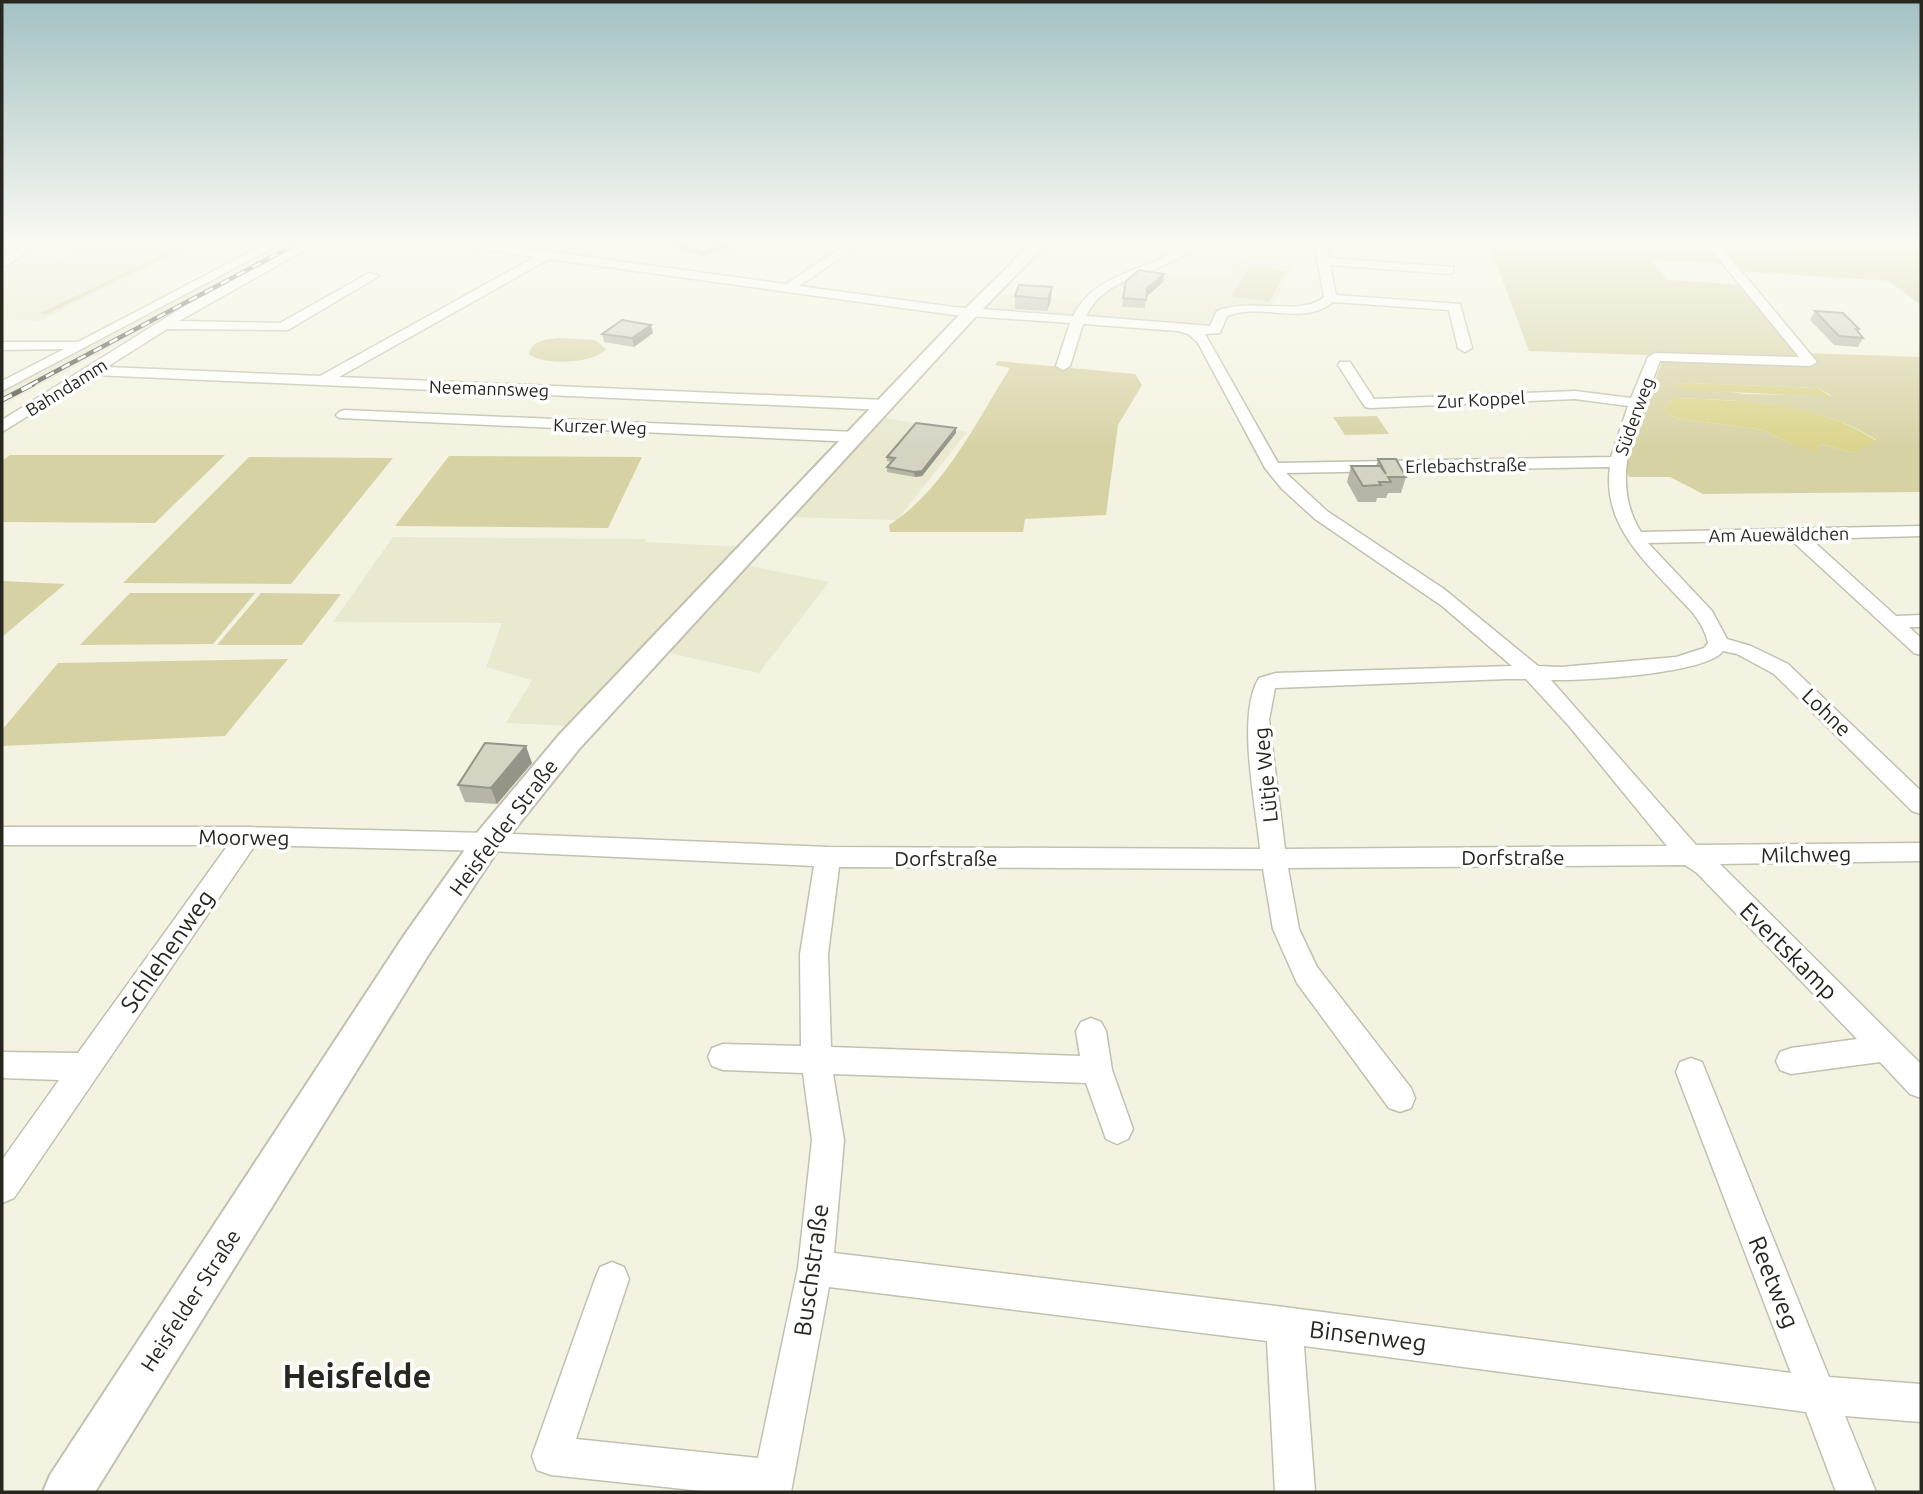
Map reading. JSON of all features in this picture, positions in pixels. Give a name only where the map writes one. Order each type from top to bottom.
[{"type":"main road","name":"Heisfelder Straße","points":[[67,1492],[418,942],[487,842],[569,743],[971,312]]},
{"type":"street","points":[[2,387],[145,312]]},
{"type":"street","name":"Bahndamm","points":[[2,427],[190,312]]},
{"type":"street","points":[[166,325],[283,327],[310,312]]},
{"type":"street","points":[[322,381],[446,312]]},
{"type":"street","points":[[971,312],[1178,327],[1193,331],[1215,330],[1222,314],[1228,312]]},
{"type":"street","points":[[1063,366],[1082,312]]},
{"type":"street","points":[[1456,312],[1465,348]]},
{"type":"street","name":"Süderweg","points":[[1718,643],[1717,633],[1707,618],[1636,538],[1623,516],[1617,483],[1617,462],[1655,357],[1810,362],[1769,312]]},
{"type":"street","points":[[1193,331],[1204,341],[1273,468],[1298,497],[1473,620],[1533,674],[1690,855]]},
{"type":"street","points":[[2,346],[80,346]]},
{"type":"street","name":"Zur Koppel","points":[[1345,365],[1370,404],[1575,395],[1637,403]]},
{"type":"street","name":"Neemannsweg","points":[[92,371],[885,405]]},
{"type":"street","name":"Kurzer Weg","points":[[344,415],[856,437]]},
{"type":"street","name":"Erlebachstraße","points":[[1273,468],[1617,462]]},
{"type":"street","name":"Am Auewäldchen","points":[[1636,538],[1921,531]]},
{"type":"street","points":[[1795,534],[1921,649]]},
{"type":"street","points":[[1891,622],[1921,621]]},
{"type":"street","points":[[1533,674],[1676,664],[1711,653],[1718,643]]},
{"type":"street","name":"Lohne","points":[[1718,643],[1744,650],[1781,669],[1921,805]]},
{"type":"street","name":"Lütje Weg","points":[[1400,1098],[1307,975],[1286,929],[1274,859],[1258,720],[1259,699],[1267,683],[1293,678],[1507,672],[1533,674]]},
{"type":"street","name":"Moorweg","points":[[2,836],[247,836],[487,842]]},
{"type":"street","name":"Schlehenweg","points":[[2,1187],[247,836]]},
{"type":"street","name":"Dorfstraße","points":[[487,842],[828,857],[1274,859],[1690,855]]},
{"type":"street","name":"Milchweg","points":[[1690,855],[1921,852]]},
{"type":"street","name":"Evertskamp","points":[[1690,855],[1706,866],[1921,1084]]},
{"type":"street","name":"Buschstraße","points":[[612,1279],[551,1456],[773,1486],[816,1268],[828,1140],[816,1060],[814,954],[828,857]]},
{"type":"street","points":[[1091,1031],[1097,1070],[1116,1129]]},
{"type":"street","points":[[1791,1061],[1886,1048]]},
{"type":"street","points":[[723,1057],[1097,1070]]},
{"type":"street","points":[[2,1065],[86,1067]]},
{"type":"street","name":"Reetweg","points":[[1691,1072],[1856,1492]]},
{"type":"street","name":"Binsenweg","points":[[816,1268],[1283,1325],[1819,1395],[1921,1403]]},
{"type":"street","points":[[1283,1325],[1295,1492]]},
{"type":"shaded area","points":[[2,312],[59,312],[40,321],[2,319]]},
{"type":"shaded area","points":[[152,312],[177,312],[2,405],[2,390]]},
{"type":"shaded area","points":[[1020,312],[1074,312],[1064,315]]},
{"type":"shaded area","points":[[1218,312],[1209,326],[1097,319],[1086,313]]},
{"type":"shaded area","points":[[1514,312],[1766,312],[1801,356],[1793,360],[1529,351]]},
{"type":"shaded area","points":[[559,338],[595,340],[606,349],[591,358],[568,362],[545,360],[529,354],[537,343]]},
{"type":"shaded area","points":[[1804,353],[1921,357],[1921,492],[1703,494],[1670,477],[1629,477],[1622,462],[1663,360],[1815,366]],"holes":[[[1675,384],[1818,388],[1832,396],[1745,394]],[[1673,398],[1751,402],[1805,411],[1831,418],[1876,440],[1853,453],[1822,444],[1817,447],[1791,444],[1763,430],[1675,418],[1664,410]]]},
{"type":"shaded area","points":[[998,361],[1135,374],[1142,385],[1118,425],[1106,515],[1025,519],[1023,532],[890,532],[889,525],[927,493],[972,432],[1010,368],[995,365]]},
{"type":"shaded area","points":[[1675,384],[1818,388],[1832,397],[1687,390],[1676,387]]},
{"type":"shaded area","points":[[1673,398],[1751,402],[1805,411],[1854,428],[1876,441],[1853,453],[1822,444],[1817,447],[1817,452],[1791,444],[1763,430],[1675,418],[1664,410]]},
{"type":"shaded area","points":[[1377,416],[1389,434],[1345,435],[1333,417]]},
{"type":"shaded area","points":[[885,418],[967,432],[897,520],[783,517]]},
{"type":"shaded area","points":[[10,455],[225,455],[155,523],[2,522],[2,461]]},
{"type":"shaded area","points":[[449,456],[642,457],[608,528],[395,526]]},
{"type":"shaded area","points":[[249,457],[393,458],[291,584],[123,583]]},
{"type":"shaded area","points":[[393,537],[646,539],[646,542],[745,547],[730,562],[829,582],[759,673],[643,647],[567,726],[506,723],[532,680],[486,667],[502,623],[333,622]]},
{"type":"shaded area","points":[[2,581],[65,584],[2,637]]},
{"type":"shaded area","points":[[130,593],[255,593],[213,644],[80,645]]},
{"type":"shaded area","points":[[261,593],[341,594],[302,645],[217,645]]},
{"type":"shaded area","points":[[288,659],[225,736],[2,746],[2,730],[58,663]]},
{"type":"building","points":[[1816,312],[1843,313],[1859,329],[1856,329],[1863,338],[1839,336]]},
{"type":"building","points":[[622,320],[651,325],[632,338],[602,334]]},
{"type":"building","points":[[916,423],[956,428],[922,471],[887,467],[895,458],[887,457]]},
{"type":"building","points":[[1378,459],[1396,459],[1406,477],[1388,477],[1391,482],[1363,486],[1351,466],[1380,466],[1386,474]]},
{"type":"building","points":[[485,743],[526,746],[491,788],[458,785]]},
{"type":"railway","points":[[30,385],[168,312]]},
{"type":"railway","points":[[2,400],[33,384]]},
{"type":"district","name":"Heisfelde","points":[[357,1375]]}]
